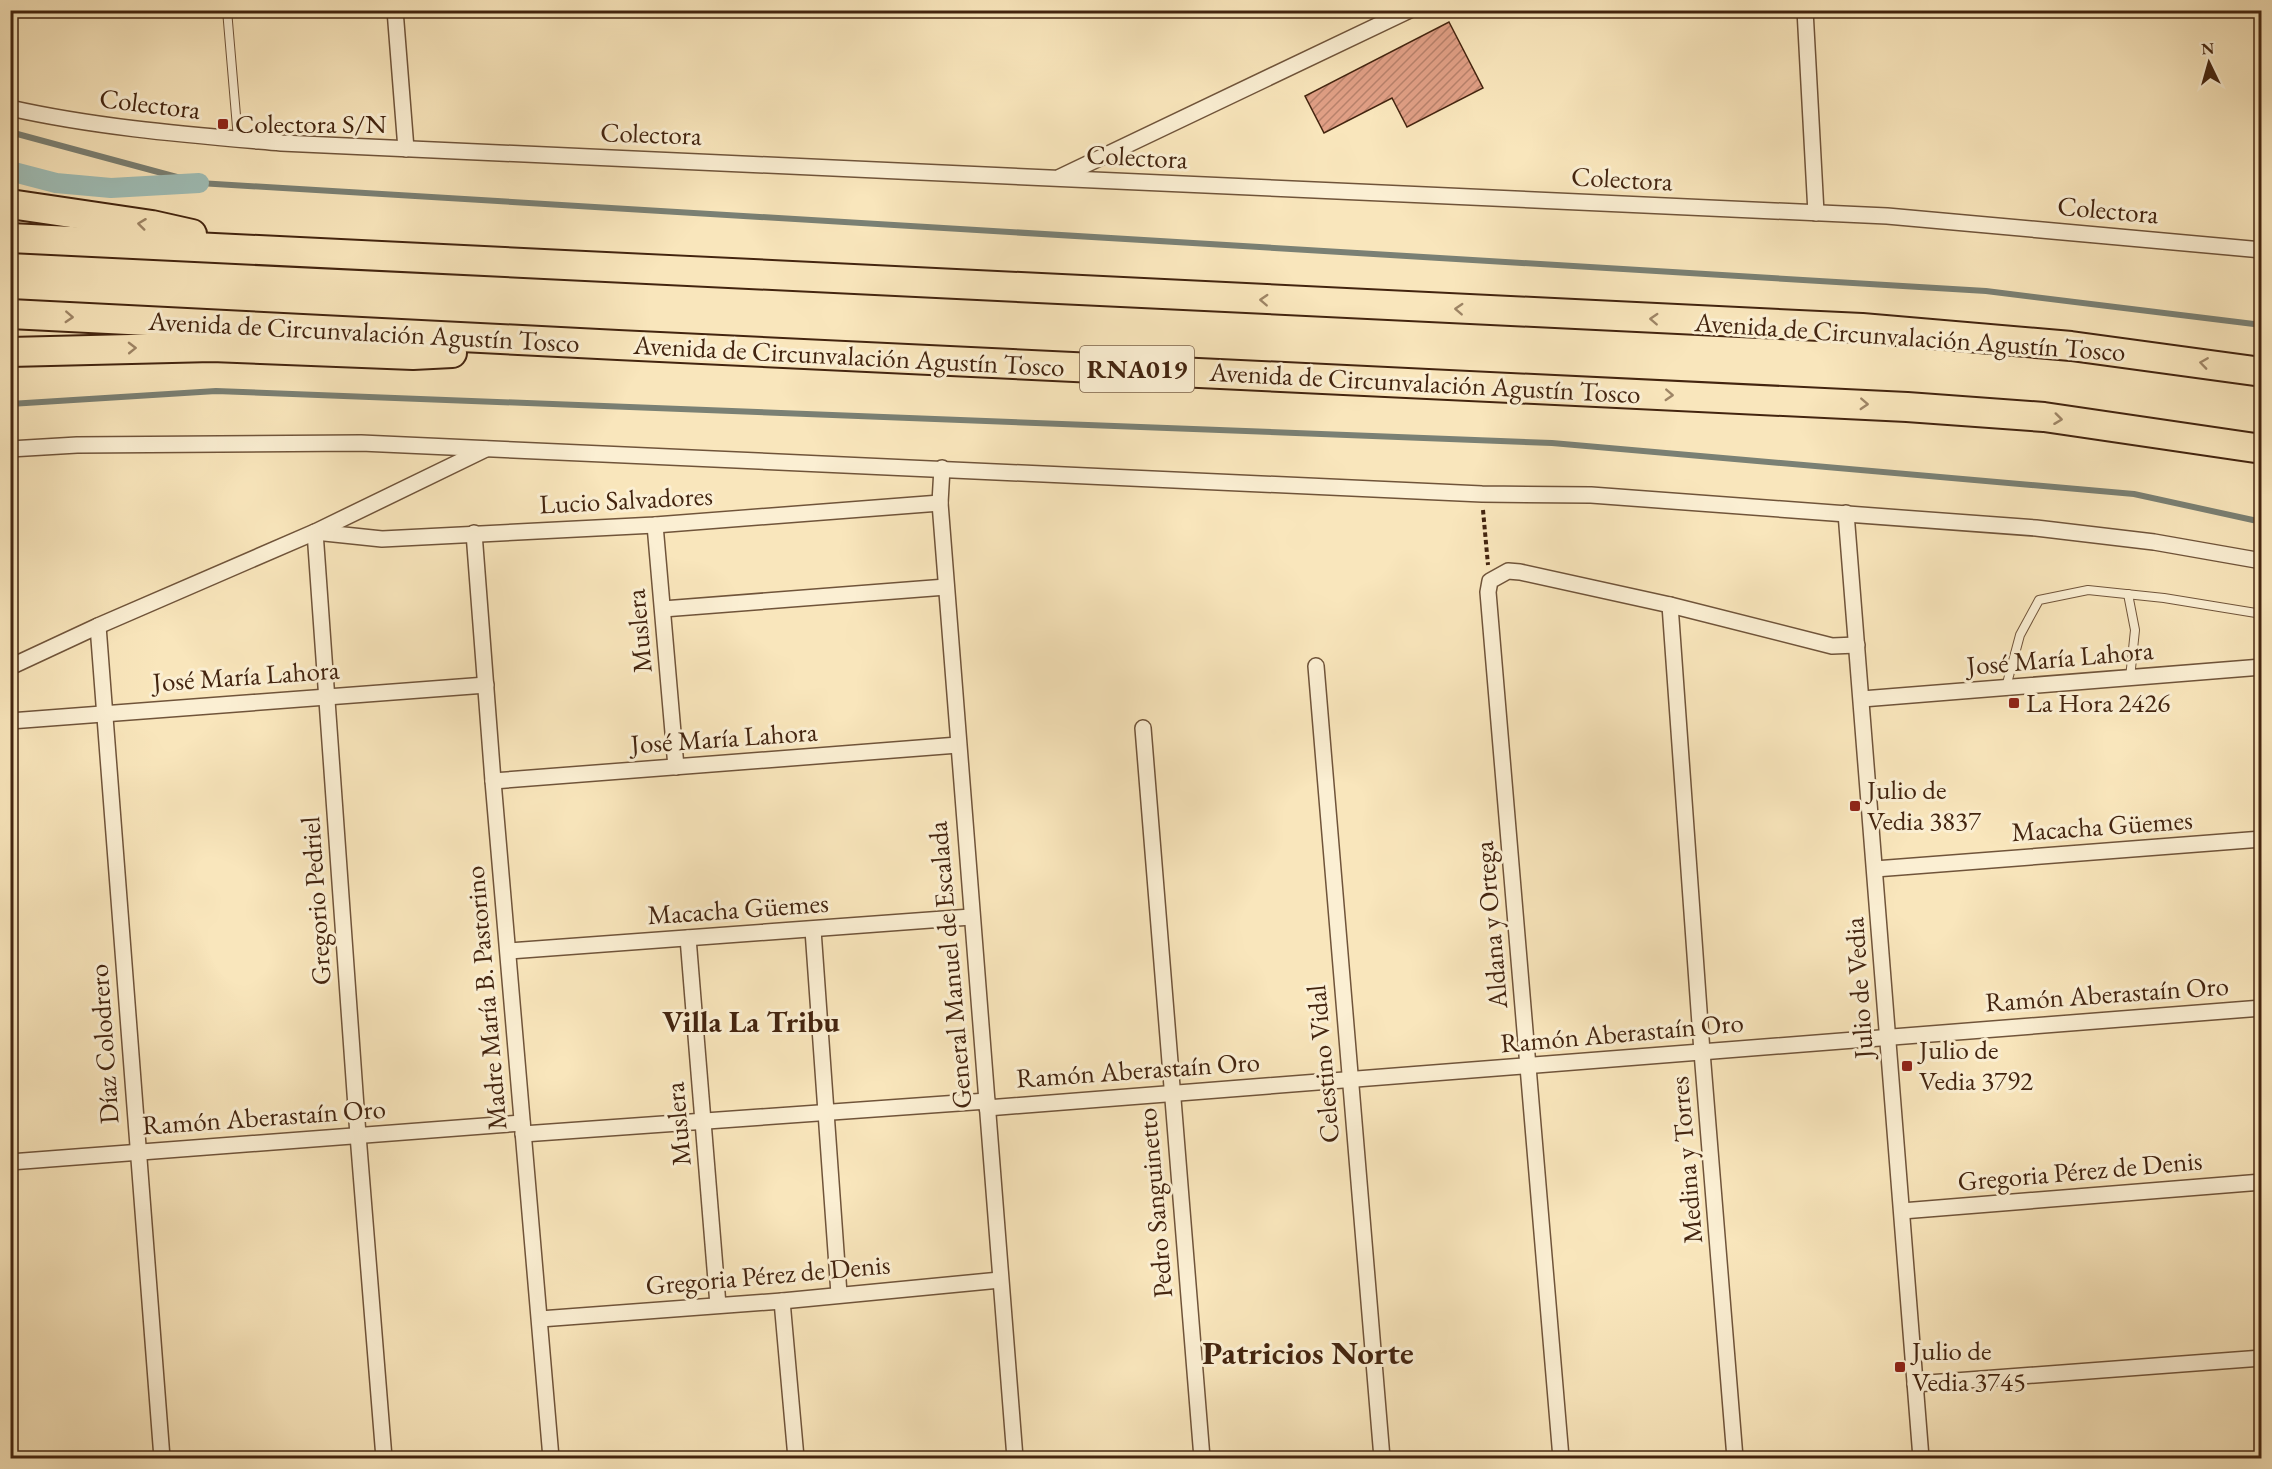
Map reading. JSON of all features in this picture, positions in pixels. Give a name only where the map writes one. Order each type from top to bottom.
[{"type":"highway","points":[[10,204],[152,225],[282,252]]},
{"type":"highway","name":"Avenida de Circunvalación Agustín Tosco","points":[[10,238],[1862,328],[2072,346],[2262,372]]},
{"type":"highway","name":"Avenida de Circunvalación Agustín Tosco","points":[[10,314],[1906,407],[2044,417],[2262,449]]},
{"type":"highway","points":[[10,352],[212,347],[413,355],[618,345]]},
{"type":"street","points":[[395,10],[406,150]]},
{"type":"street","points":[[1058,178],[1410,10]]},
{"type":"street","points":[[1805,10],[1816,213]]},
{"type":"street","name":"Colectora","points":[[10,108],[68,120],[238,139],[406,150],[1816,213],[1955,221],[2262,250]]},
{"type":"street","points":[[10,449],[77,445],[361,443],[1482,494],[1591,495],[2094,534],[2262,561]]},
{"type":"street","points":[[10,667],[98,626],[315,532],[489,448]]},
{"type":"street","name":"General Manuel de Escalada","points":[[942,468],[940,503],[987,1105],[1011,1458]]},
{"type":"street","name":"Lucio Salvadores","points":[[315,532],[382,539],[655,525],[940,503]]},
{"type":"street","name":"Julio de Vedia","points":[[1846,513],[1921,1458]]},
{"type":"street","name":"Muslera","points":[[655,525],[676,767]]},
{"type":"street","name":"Gregorio Pedriel","points":[[315,532],[358,1135],[384,1458]]},
{"type":"street","name":"Madre María B. Pastorino","points":[[474,533],[551,1458]]},
{"type":"street","points":[[1490,581],[1508,572],[1520,572],[1670,605],[1832,646],[1857,645]]},
{"type":"street","name":"Aldana y Ortega","points":[[1490,581],[1488,592],[1561,1458]]},
{"type":"street","points":[[663,609],[946,587]]},
{"type":"street","name":"Medina y Torres","points":[[1670,605],[1702,1052],[1735,1458]]},
{"type":"street","name":"Díaz Colodrero","points":[[98,626],[162,1458]]},
{"type":"street","name":"Celestino Vidal","points":[[1316,666],[1382,1458]]},
{"type":"street","name":"José María Lahora","points":[[1862,699],[2262,667]]},
{"type":"street","name":"José María Lahora","points":[[10,721],[486,685]]},
{"type":"street","name":"Pedro Sanguinetto","points":[[1143,728],[1202,1458]]},
{"type":"street","name":"José María Lahora","points":[[493,781],[958,745]]},
{"type":"street","name":"Macacha Güemes","points":[[1875,869],[2262,839]]},
{"type":"street","name":"Macacha Güemes","points":[[509,951],[971,917]]},
{"type":"street","points":[[813,930],[839,1294]]},
{"type":"street","name":"Muslera","points":[[688,938],[718,1305]]},
{"type":"street","name":"Ramón Aberastaín Oro","points":[[10,1162],[358,1135],[704,1121],[1172,1093],[2262,1008]]},
{"type":"street","name":"Gregoria Pérez de Denis","points":[[1902,1211],[2262,1182]]},
{"type":"street","name":"Gregoria Pérez de Denis","points":[[540,1319],[782,1301],[1000,1280]]},
{"type":"street","points":[[782,1301],[796,1458]]},
{"type":"street","points":[[1915,1384],[2262,1358]]},
{"type":"lane","points":[[227,10],[238,139]]},
{"type":"lane","points":[[2006,687],[2020,635],[2039,600],[2088,590],[2262,614]]},
{"type":"lane","points":[[2128,594],[2135,630],[2130,678]]},
{"type":"path","points":[[1482,494],[1490,581]]},
{"type":"building","points":[[1449,22],[1483,88],[1407,127],[1392,98],[1324,133],[1305,96]]},
{"type":"waterway","points":[[10,132],[199,183],[1986,291],[2262,325]]},
{"type":"waterway","points":[[10,171],[56,183],[111,188],[199,183]]},
{"type":"waterway","points":[[10,404],[216,391],[1552,443],[2134,494],[2262,522]]},
{"type":"place","name":"Colectora S/N","points":[[223,124]]},
{"type":"place","name":"La Hora 2426","points":[[2014,703]]},
{"type":"place","name":"Julio de Vedia 3837","points":[[1855,806]]},
{"type":"place","name":"Julio de Vedia 3792","points":[[1907,1066]]},
{"type":"place","name":"Julio de Vedia 3745","points":[[1900,1367]]},
{"type":"district","name":"Villa La Tribu","points":[[751,1022]]},
{"type":"district","name":"Patricios Norte","points":[[1308,1352]]}]
